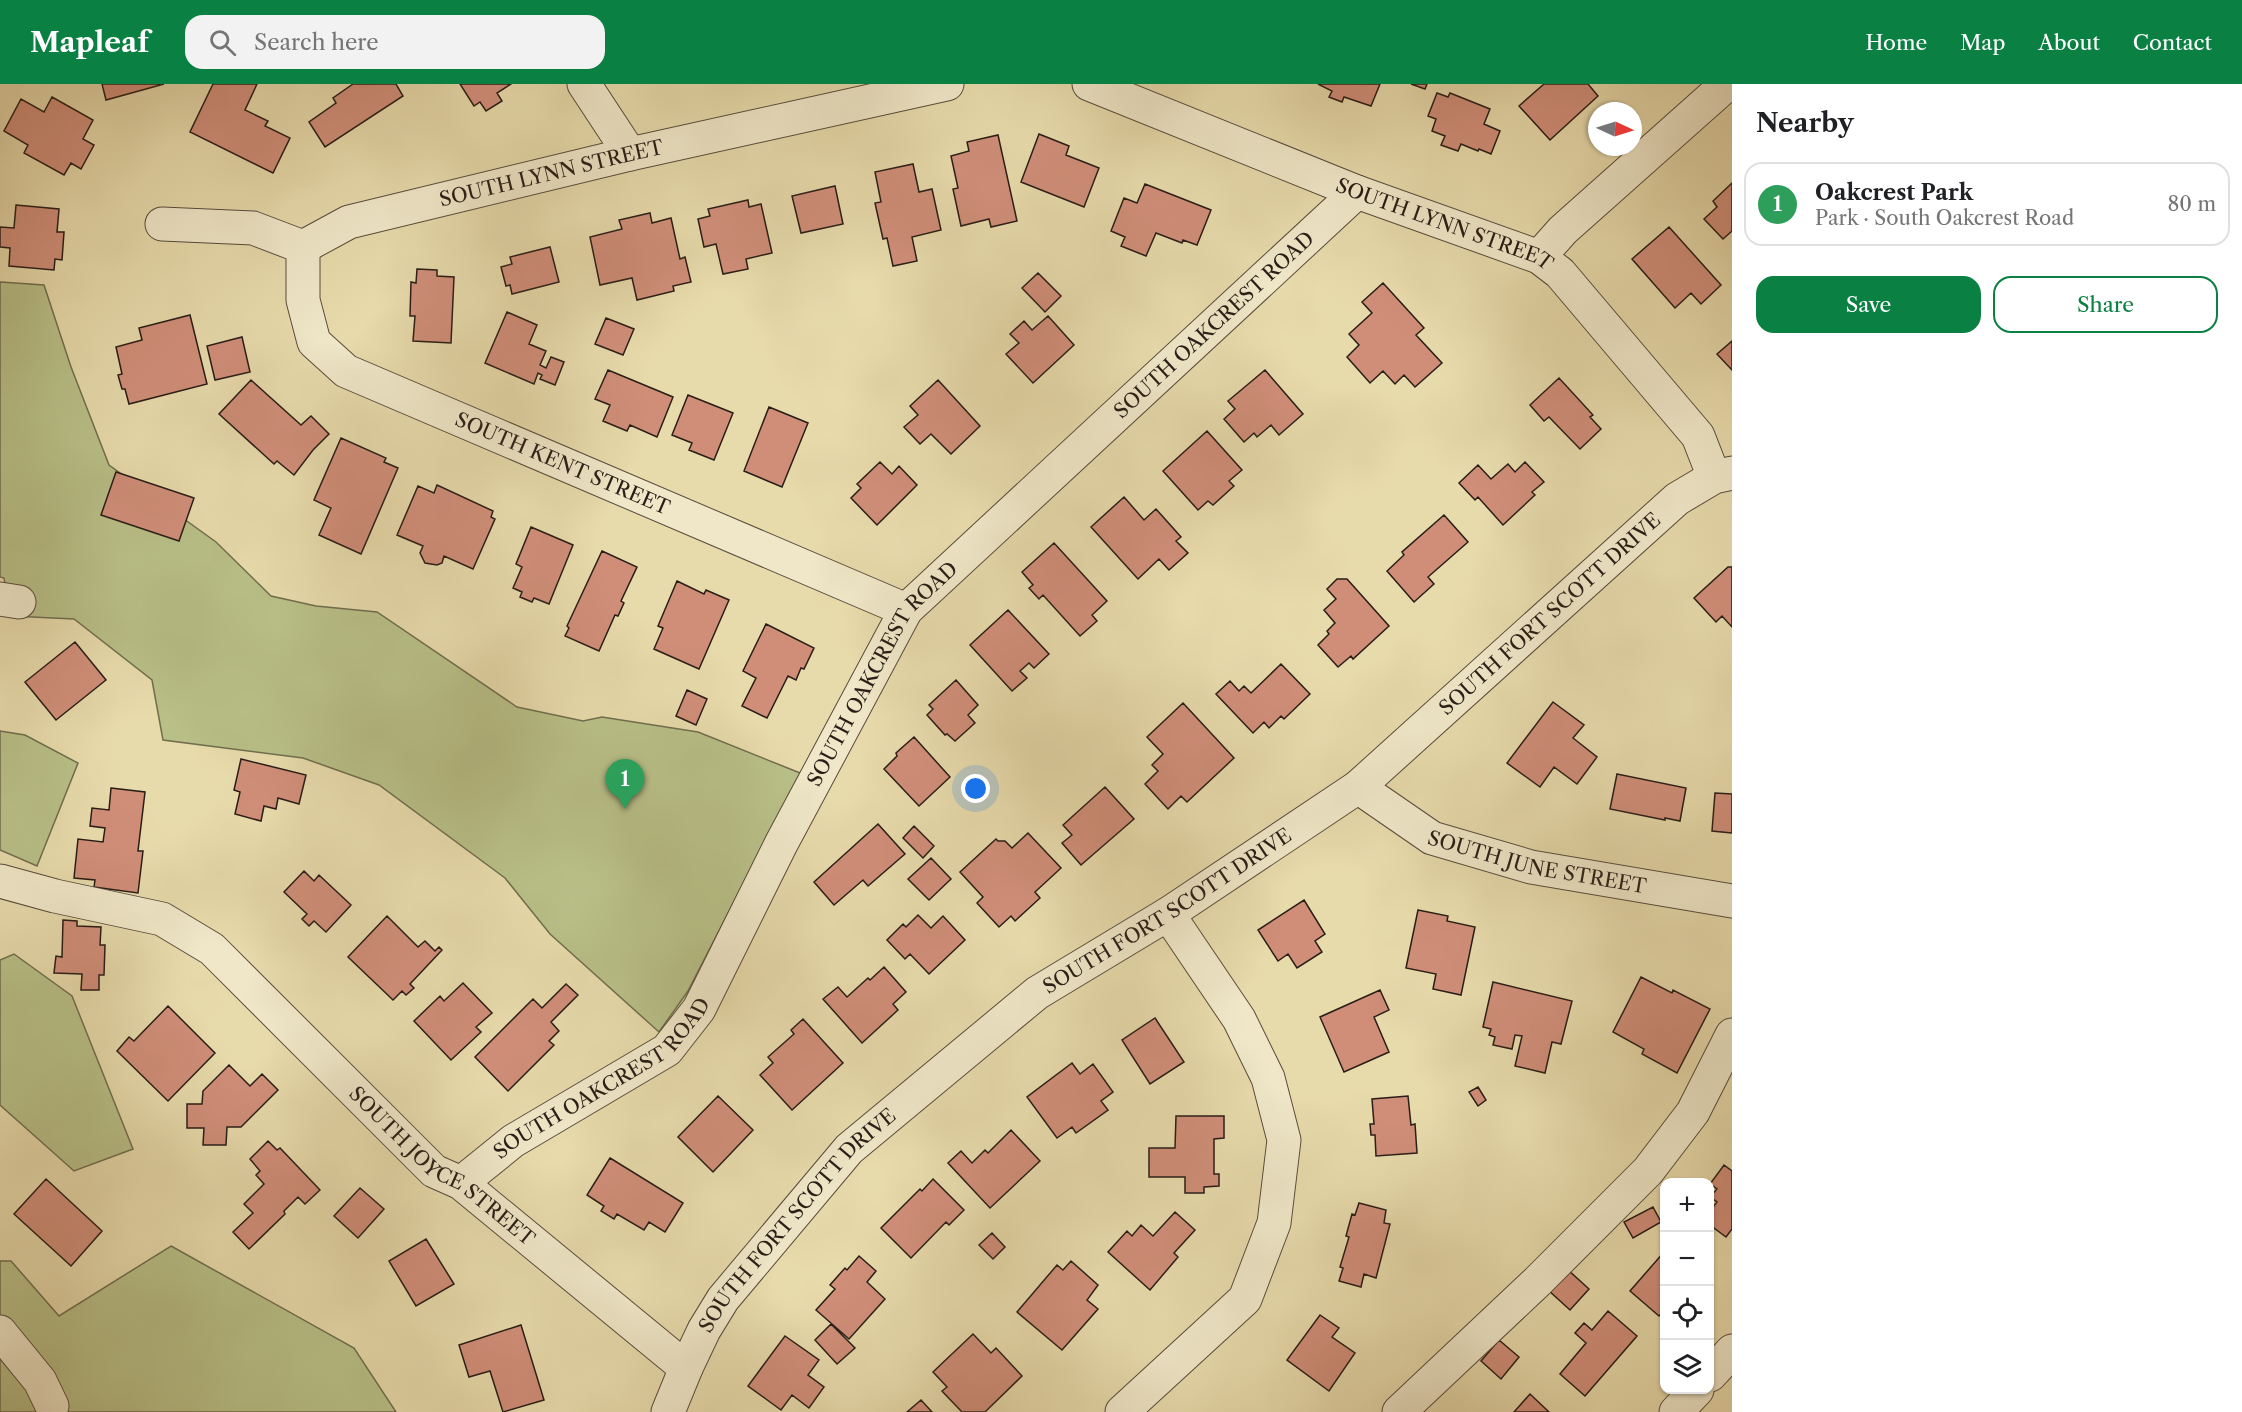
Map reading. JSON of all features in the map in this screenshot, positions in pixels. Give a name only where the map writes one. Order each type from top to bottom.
[{"type":"street","points":[[584,84],[630,154]]},
{"type":"street","name":"SOUTH LYNN STREET","points":[[303,247],[349,222],[630,154],[947,84]]},
{"type":"street","name":"SOUTH LYNN STREET","points":[[1089,84],[1357,192],[1539,257],[1560,273],[1698,436],[1723,475]]},
{"type":"street","points":[[1539,257],[1563,230],[1727,84]]},
{"type":"street","name":"SOUTH OAKCREST ROAD","points":[[461,1183],[513,1141],[667,1050],[699,1009],[780,844],[906,610],[1357,192]]},
{"type":"street","points":[[162,224],[253,228],[303,247]]},
{"type":"street","name":"SOUTH KENT STREET","points":[[303,247],[303,300],[314,342],[346,371],[906,610]]},
{"type":"street","name":"SOUTH FORT SCOTT DRIVE","points":[[668,1412],[704,1330],[723,1299],[849,1149],[1037,993],[1168,914],[1358,787],[1677,499],[1723,475]]},
{"type":"street","name":"SOUTH JUNE STREET","points":[[1358,787],[1432,838],[1531,867],[1732,901]]},
{"type":"street","name":"SOUTH JOYCE STREET","points":[[0,881],[55,896],[162,919],[212,949],[434,1171],[461,1183],[686,1368]]},
{"type":"street","points":[[1122,1412],[1245,1299],[1274,1223],[1284,1140],[1268,1078],[1239,1020],[1168,914]]},
{"type":"street","points":[[1399,1412],[1537,1282],[1648,1170],[1693,1112],[1732,1035]]},
{"type":"street","points":[[0,1332],[40,1381],[52,1406]]},
{"type":"street","points":[[1714,1371],[1732,1351]]},
{"type":"street","points":[[1676,1412],[1692,1394]]},
{"type":"green space","points":[[0,282],[44,285],[71,367],[109,465],[216,542],[271,596],[316,606],[377,612],[517,707],[583,721],[602,717],[698,732],[800,773],[688,991],[659,1032],[550,934],[505,878],[379,785],[303,758],[163,740],[152,680],[74,619],[11,616],[4,578],[0,577]]},
{"type":"green space","points":[[0,731],[25,735],[78,763],[37,866],[0,850]]},
{"type":"green space","points":[[14,954],[72,996],[133,1149],[74,1171],[0,1105],[0,960]]},
{"type":"green space","points":[[171,1246],[354,1348],[396,1412],[0,1412],[0,1261],[11,1261],[59,1316]]},
{"type":"building","points":[[102,84],[164,84],[106,100]]},
{"type":"building","points":[[213,84],[257,84],[245,110],[268,121],[265,126],[290,138],[273,173],[190,132]]},
{"type":"building","points":[[353,84],[396,84],[403,96],[325,147],[309,122],[336,103],[333,98]]},
{"type":"building","points":[[460,84],[511,84],[497,93],[502,101],[486,111],[480,102],[474,106]]},
{"type":"building","points":[[1318,84],[1380,84],[1371,106],[1344,97],[1342,102],[1329,97],[1332,91]]},
{"type":"building","points":[[1411,84],[1427,84],[1425,89]]},
{"type":"building","points":[[1544,84],[1588,84],[1598,96],[1588,102],[1588,105],[1550,140],[1519,106]]},
{"type":"building","points":[[1437,93],[1448,97],[1450,93],[1490,109],[1484,124],[1500,131],[1491,154],[1461,144],[1458,151],[1441,145],[1445,136],[1432,131],[1436,119],[1428,116]]},
{"type":"building","points":[[52,97],[93,120],[83,139],[94,145],[81,169],[71,163],[64,175],[24,153],[28,145],[4,131],[21,99],[44,112]]},
{"type":"building","points":[[1039,134],[1069,146],[1066,155],[1099,168],[1084,207],[1021,182]]},
{"type":"building","points":[[998,135],[1017,221],[991,227],[989,219],[961,226],[953,189],[958,188],[951,156],[969,151],[967,142]]},
{"type":"building","points":[[913,164],[919,192],[932,189],[941,230],[912,237],[917,261],[893,266],[887,238],[883,239],[875,203],[881,202],[875,172]]},
{"type":"building","points":[[1732,183],[1732,231],[1723,239],[1704,219],[1717,207],[1713,201]]},
{"type":"building","points":[[1145,184],[1211,210],[1197,245],[1183,240],[1182,243],[1156,233],[1146,256],[1121,246],[1125,237],[1111,231],[1124,198],[1137,203]]},
{"type":"building","points":[[835,186],[843,224],[801,233],[792,196]]},
{"type":"building","points":[[748,200],[749,207],[761,204],[772,253],[746,259],[748,269],[723,274],[716,244],[704,247],[698,219],[710,216],[708,209]]},
{"type":"building","points":[[16,205],[59,209],[57,232],[64,232],[62,260],[55,259],[54,270],[9,266],[10,248],[0,247],[0,227],[14,228]]},
{"type":"building","points":[[650,213],[652,223],[671,218],[680,259],[685,257],[691,282],[673,286],[674,291],[637,300],[632,278],[600,285],[590,237],[622,229],[619,220]]},
{"type":"building","points":[[1669,227],[1721,285],[1701,304],[1691,293],[1675,308],[1632,259]]},
{"type":"building","points":[[550,247],[559,282],[512,294],[510,285],[506,286],[501,267],[512,264],[510,257]]},
{"type":"building","points":[[417,269],[437,270],[437,276],[454,277],[451,343],[413,341],[415,316],[410,316],[411,282],[416,283]]},
{"type":"building","points":[[1038,273],[1061,296],[1045,312],[1022,288]]},
{"type":"building","points":[[1383,283],[1424,328],[1416,335],[1442,363],[1415,387],[1404,375],[1395,384],[1383,371],[1370,383],[1347,357],[1359,345],[1349,334],[1372,313],[1362,302]]},
{"type":"building","points":[[507,312],[537,325],[529,344],[546,351],[540,365],[546,368],[551,357],[564,362],[555,385],[540,379],[542,375],[538,373],[534,384],[485,363]]},
{"type":"building","points":[[190,315],[207,384],[129,404],[118,375],[122,374],[116,347],[142,340],[139,328]]},
{"type":"building","points":[[1048,316],[1074,345],[1033,383],[1006,354],[1019,343],[1010,334],[1024,321],[1032,330]]},
{"type":"building","points":[[606,318],[634,329],[623,355],[595,344]]},
{"type":"building","points":[[242,337],[250,372],[215,380],[207,346]]},
{"type":"building","points":[[1732,341],[1732,370],[1717,354]]},
{"type":"building","points":[[608,370],[673,397],[657,437],[630,425],[627,431],[603,421],[610,405],[595,399]]},
{"type":"building","points":[[1265,370],[1303,414],[1279,435],[1271,425],[1257,437],[1254,433],[1244,442],[1224,419],[1235,409],[1228,401]]},
{"type":"building","points":[[1559,378],[1593,415],[1590,417],[1601,429],[1580,449],[1549,417],[1544,421],[1530,405]]},
{"type":"building","points":[[251,380],[301,425],[311,416],[329,434],[294,475],[277,461],[274,464],[219,414]]},
{"type":"building","points":[[938,380],[980,426],[951,454],[931,434],[920,444],[904,427],[918,415],[910,406]]},
{"type":"building","points":[[688,395],[733,413],[714,460],[689,450],[692,443],[672,435]]},
{"type":"building","points":[[769,407],[808,423],[782,487],[744,471]]},
{"type":"building","points":[[1207,431],[1242,470],[1229,481],[1234,486],[1213,505],[1208,501],[1198,510],[1163,471]]},
{"type":"building","points":[[341,438],[386,458],[384,462],[398,468],[361,554],[319,535],[331,508],[314,500]]},
{"type":"building","points":[[880,462],[892,474],[899,466],[917,485],[877,525],[851,498],[861,488],[857,484]]},
{"type":"building","points":[[1525,462],[1544,482],[1532,492],[1535,495],[1503,525],[1478,497],[1475,500],[1459,483],[1478,465],[1491,479],[1508,464],[1515,472]]},
{"type":"building","points":[[116,472],[194,498],[179,541],[101,515]]},
{"type":"building","points":[[437,485],[493,511],[491,517],[495,519],[473,569],[444,556],[442,563],[437,565],[425,563],[420,553],[423,546],[397,535],[418,486],[434,493]]},
{"type":"building","points":[[1124,497],[1144,520],[1156,509],[1181,537],[1176,541],[1188,553],[1169,570],[1159,559],[1138,579],[1091,527]]},
{"type":"building","points":[[1444,515],[1468,542],[1428,577],[1434,584],[1414,602],[1387,571],[1404,555],[1402,552]]},
{"type":"building","points":[[531,527],[573,545],[549,604],[534,598],[532,602],[520,597],[522,592],[513,588],[522,567],[516,564]]},
{"type":"building","points":[[1054,543],[1107,601],[1092,615],[1097,621],[1080,636],[1043,595],[1039,599],[1029,588],[1033,585],[1022,572]]},
{"type":"building","points":[[602,551],[637,567],[621,601],[624,603],[618,616],[615,615],[599,651],[565,636],[569,628],[567,626]]},
{"type":"building","points":[[1728,567],[1732,567],[1732,627],[1722,616],[1716,622],[1694,598]]},
{"type":"building","points":[[1337,579],[1347,579],[1389,626],[1353,659],[1351,656],[1338,667],[1318,645],[1329,634],[1327,631],[1335,623],[1324,610],[1336,599],[1327,589]]},
{"type":"building","points":[[677,581],[704,594],[706,590],[729,600],[699,669],[654,649],[663,628],[658,626]]},
{"type":"building","points":[[1008,610],[1049,654],[1034,668],[1029,663],[1020,671],[1027,678],[1012,691],[970,645]]},
{"type":"building","points":[[766,624],[814,648],[796,680],[788,676],[767,718],[742,706],[756,678],[743,671]]},
{"type":"building","points":[[75,642],[106,680],[56,720],[25,682]]},
{"type":"building","points":[[1281,664],[1310,694],[1284,719],[1281,716],[1269,728],[1264,722],[1253,733],[1216,694],[1230,681],[1239,691],[1244,686],[1251,693]]},
{"type":"building","points":[[956,680],[978,705],[968,715],[975,723],[955,741],[947,734],[945,735],[927,715],[933,709],[929,705]]},
{"type":"building","points":[[687,690],[707,699],[696,725],[676,716]]},
{"type":"building","points":[[1553,702],[1584,725],[1573,738],[1597,757],[1577,784],[1554,767],[1540,787],[1507,763]]},
{"type":"building","points":[[1183,703],[1234,758],[1187,802],[1181,796],[1168,809],[1145,784],[1158,771],[1152,765],[1163,754],[1147,737]]},
{"type":"building","points":[[914,737],[950,777],[919,806],[884,769],[897,756],[896,753]]},
{"type":"building","points":[[241,759],[306,775],[299,804],[278,798],[276,809],[264,806],[261,821],[235,814],[240,792],[234,790]]},
{"type":"building","points":[[1617,774],[1686,788],[1680,821],[1610,809]]},
{"type":"building","points":[[1105,787],[1134,819],[1081,865],[1062,843],[1072,835],[1063,825]]},
{"type":"building","points":[[111,788],[145,792],[138,851],[143,851],[138,893],[94,887],[95,880],[74,878],[78,839],[103,842],[105,828],[90,826],[92,808],[109,810]]},
{"type":"building","points":[[1715,793],[1732,794],[1732,833],[1712,831]]},
{"type":"building","points":[[878,824],[905,854],[868,886],[863,880],[834,905],[814,882]]},
{"type":"building","points":[[914,826],[934,846],[923,858],[903,838]]},
{"type":"building","points":[[1028,833],[1061,868],[1035,892],[1040,898],[1015,921],[1011,916],[999,927],[977,903],[983,897],[960,872],[996,839],[1005,841],[1012,848]]},
{"type":"building","points":[[931,858],[951,879],[929,900],[908,879]]},
{"type":"building","points":[[304,871],[314,881],[319,875],[351,905],[326,932],[314,921],[309,926],[302,919],[307,914],[284,892]]},
{"type":"building","points":[[1304,900],[1325,934],[1315,941],[1322,952],[1297,968],[1288,954],[1278,961],[1258,930]]},
{"type":"building","points":[[1418,910],[1448,916],[1447,921],[1475,927],[1461,995],[1433,989],[1436,974],[1406,968]]},
{"type":"building","points":[[918,915],[931,928],[943,916],[965,940],[929,974],[910,954],[905,959],[887,940],[903,924],[906,927]]},
{"type":"building","points":[[387,916],[418,947],[425,941],[435,951],[439,947],[442,950],[410,984],[414,988],[406,995],[402,991],[393,1000],[348,957]]},
{"type":"building","points":[[63,920],[77,921],[77,926],[101,927],[100,945],[105,945],[104,975],[99,975],[99,990],[81,990],[82,974],[54,973],[56,956],[62,957]]},
{"type":"building","points":[[884,967],[906,992],[893,1004],[898,1010],[862,1043],[823,999],[838,987],[847,997]]},
{"type":"building","points":[[1641,977],[1710,1009],[1677,1073],[1642,1054],[1644,1049],[1613,1032]]},
{"type":"building","points":[[1493,982],[1572,1001],[1561,1044],[1552,1042],[1545,1073],[1515,1066],[1522,1036],[1515,1035],[1512,1049],[1493,1045],[1495,1037],[1489,1035],[1491,1029],[1483,1027]]},
{"type":"building","points":[[463,983],[492,1013],[476,1027],[481,1032],[451,1060],[414,1021],[440,996],[444,1001]]},
{"type":"building","points":[[566,984],[578,995],[551,1022],[559,1031],[549,1041],[554,1045],[508,1091],[475,1057],[533,999],[542,1008]]},
{"type":"building","points":[[1380,990],[1389,1010],[1374,1017],[1389,1052],[1344,1072],[1320,1017]]},
{"type":"building","points":[[168,1006],[215,1053],[168,1101],[117,1051],[129,1037],[134,1041]]},
{"type":"building","points":[[1155,1018],[1184,1062],[1150,1084],[1122,1040]]},
{"type":"building","points":[[803,1019],[843,1063],[792,1110],[760,1075],[773,1063],[768,1057],[794,1034],[791,1030]]},
{"type":"building","points":[[1072,1063],[1080,1074],[1093,1064],[1113,1092],[1101,1101],[1108,1110],[1076,1133],[1072,1127],[1057,1138],[1027,1097]]},
{"type":"building","points":[[229,1065],[250,1086],[262,1074],[278,1090],[241,1127],[227,1127],[226,1145],[203,1145],[204,1128],[187,1128],[187,1104],[202,1104],[203,1091]]},
{"type":"building","points":[[1478,1087],[1486,1100],[1478,1106],[1469,1092]]},
{"type":"building","points":[[718,1096],[753,1130],[713,1172],[678,1137]]},
{"type":"building","points":[[1408,1096],[1411,1125],[1415,1124],[1417,1153],[1376,1156],[1375,1135],[1371,1135],[1370,1124],[1374,1124],[1372,1099]]},
{"type":"building","points":[[1176,1116],[1224,1116],[1224,1138],[1214,1139],[1214,1174],[1219,1174],[1219,1186],[1204,1187],[1204,1193],[1185,1193],[1185,1177],[1149,1177],[1149,1148],[1175,1148]]},
{"type":"building","points":[[1011,1130],[1040,1161],[990,1208],[948,1163],[961,1151],[972,1163],[985,1150],[988,1153]]},
{"type":"building","points":[[268,1141],[277,1150],[280,1148],[320,1190],[305,1204],[298,1197],[284,1211],[285,1214],[249,1249],[233,1232],[253,1213],[244,1204],[264,1184],[256,1175],[260,1171],[250,1159]]},
{"type":"building","points":[[610,1158],[683,1203],[665,1232],[649,1222],[644,1230],[617,1214],[614,1219],[601,1211],[604,1206],[587,1195]]},
{"type":"building","points":[[1724,1165],[1732,1171],[1732,1229],[1726,1237],[1714,1228],[1714,1206],[1717,1202],[1714,1200],[1714,1192],[1717,1189],[1714,1187],[1714,1179]]},
{"type":"building","points":[[46,1179],[102,1231],[71,1266],[14,1214]]},
{"type":"building","points":[[933,1179],[964,1210],[949,1225],[946,1222],[911,1258],[881,1228]]},
{"type":"building","points":[[360,1188],[384,1209],[358,1238],[334,1216]]},
{"type":"building","points":[[1359,1203],[1386,1210],[1384,1223],[1390,1224],[1376,1278],[1364,1274],[1361,1287],[1339,1281],[1343,1268],[1340,1267],[1349,1237],[1346,1236],[1352,1214],[1355,1215]]},
{"type":"building","points":[[1653,1207],[1660,1220],[1660,1223],[1633,1238],[1624,1222]]},
{"type":"building","points":[[1175,1212],[1195,1230],[1174,1253],[1178,1257],[1150,1290],[1108,1252],[1127,1231],[1132,1236],[1141,1225],[1153,1236]]},
{"type":"building","points":[[992,1233],[1005,1247],[993,1259],[979,1245]]},
{"type":"building","points":[[426,1239],[454,1284],[416,1306],[389,1261]]},
{"type":"building","points":[[859,1256],[876,1271],[867,1282],[885,1299],[849,1339],[816,1310],[835,1289],[830,1285]]},
{"type":"building","points":[[1660,1257],[1659,1316],[1630,1291]]},
{"type":"building","points":[[1071,1261],[1098,1285],[1087,1300],[1098,1309],[1062,1350],[1017,1312],[1057,1265],[1063,1270]]},
{"type":"building","points":[[1567,1269],[1589,1289],[1570,1310],[1548,1290]]},
{"type":"building","points":[[1608,1311],[1637,1336],[1585,1396],[1560,1374],[1586,1343],[1575,1333],[1584,1323],[1592,1330]]},
{"type":"building","points":[[1320,1315],[1339,1328],[1332,1337],[1355,1353],[1329,1391],[1287,1360]]},
{"type":"building","points":[[831,1324],[855,1348],[837,1364],[815,1340]]},
{"type":"building","points":[[521,1325],[544,1400],[503,1412],[490,1371],[469,1377],[459,1345]]},
{"type":"building","points":[[973,1334],[991,1353],[996,1348],[1022,1376],[985,1412],[962,1412],[942,1391],[947,1387],[933,1372]]},
{"type":"building","points":[[785,1336],[819,1360],[808,1375],[824,1387],[809,1408],[792,1395],[781,1410],[748,1386]]},
{"type":"building","points":[[1499,1340],[1519,1357],[1501,1379],[1481,1361]]},
{"type":"building","points":[[1530,1394],[1549,1412],[1514,1412]]},
{"type":"building","points":[[921,1400],[932,1412],[907,1412]]},
{"type":"place","name":"Oakcrest Park","points":[[625,809]]}]
